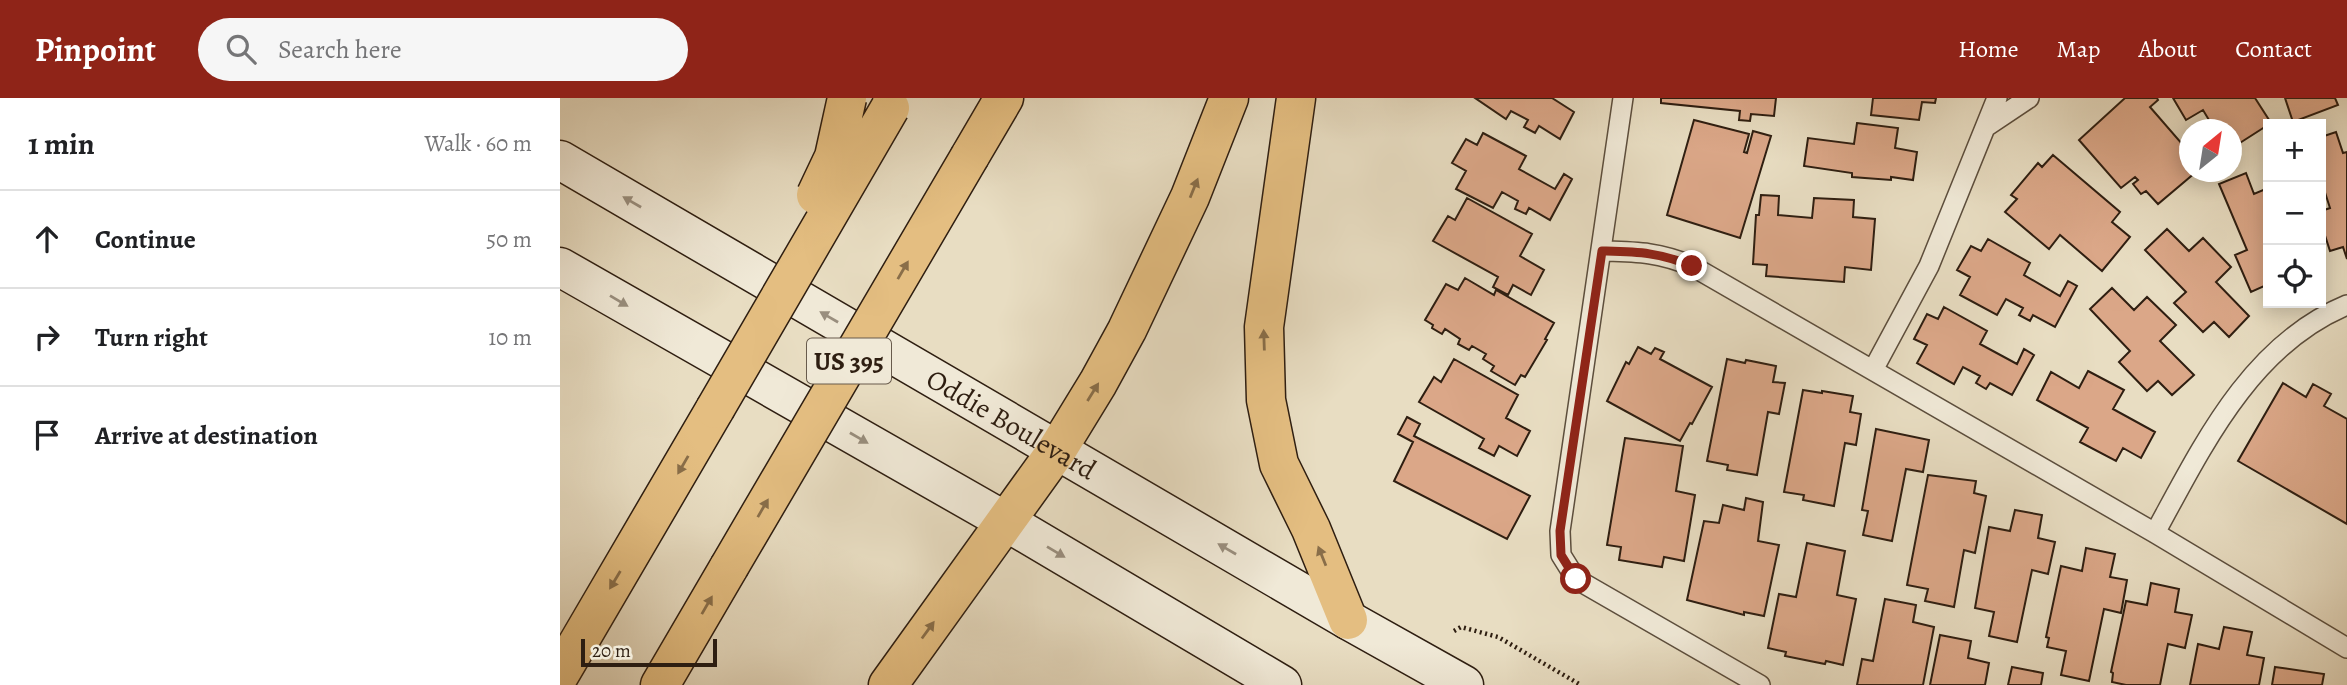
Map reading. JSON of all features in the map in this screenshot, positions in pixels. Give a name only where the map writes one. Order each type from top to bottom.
[{"type":"highway","points":[[715,409],[834,156],[847,98]]},
{"type":"highway","name":"US 395","points":[[660,685],[1004,98]]},
{"type":"highway","points":[[888,685],[1057,450],[1098,383],[1127,330],[1190,197],[1229,98]]},
{"type":"highway","points":[[1296,98],[1264,327],[1266,400],[1279,464],[1311,529],[1348,620]]},
{"type":"highway","points":[[560,674],[893,103]]},
{"type":"main road","name":"Oddie Boulevard","points":[[560,160],[1464,685]]},
{"type":"main road","points":[[560,267],[1005,522],[1282,685]]},
{"type":"lane","points":[[1623,98],[1560,531],[1561,555],[1576,579],[1760,685]]},
{"type":"lane","points":[[1873,370],[1929,265],[1997,98]]},
{"type":"lane","points":[[1987,126],[2029,98]]},
{"type":"lane","points":[[1602,251],[1649,252],[1692,266],[2155,533],[2347,648]]},
{"type":"lane","points":[[2155,533],[2205,443],[2256,371],[2324,314],[2347,305]]},
{"type":"path","points":[[1413,656],[1461,627],[1498,637],[1581,685]]},
{"type":"building","points":[[1475,98],[1552,98],[1574,112],[1560,139],[1539,126],[1535,133],[1524,127],[1528,120],[1511,111],[1506,119]]},
{"type":"building","points":[[1661,98],[1776,98],[1774,116],[1751,114],[1750,121],[1739,120],[1740,111],[1661,103]]},
{"type":"building","points":[[1873,98],[1936,98],[1935,103],[1922,102],[1919,120],[1871,115]]},
{"type":"building","points":[[2125,98],[2157,98],[2150,107],[2179,140],[2179,182],[2184,182],[2158,204],[2146,191],[2141,194],[2133,184],[2138,180],[2135,177],[2121,188],[2079,140]]},
{"type":"building","points":[[2173,98],[2255,98],[2268,119],[2263,119],[2263,128],[2242,142],[2242,119],[2208,119],[2203,110],[2185,119]]},
{"type":"building","points":[[2285,98],[2335,98],[2338,105],[2301,119],[2292,119]]},
{"type":"building","points":[[1694,120],[1749,134],[1744,152],[1747,153],[1753,131],[1771,136],[1740,238],[1667,215]]},
{"type":"building","points":[[1857,123],[1898,128],[1895,148],[1917,152],[1913,180],[1852,177],[1852,173],[1804,166],[1808,138],[1854,144]]},
{"type":"building","points":[[2336,132],[2343,153],[2347,152],[2347,259],[2343,247],[2330,251],[2326,239],[2326,209],[2330,208],[2326,196],[2326,135]]},
{"type":"building","points":[[1483,133],[1526,156],[1519,169],[1555,189],[1564,174],[1572,179],[1550,220],[1529,208],[1526,214],[1515,209],[1518,201],[1502,192],[1493,208],[1456,189],[1466,171],[1452,163],[1466,139],[1477,145]]},
{"type":"building","points":[[2053,155],[2120,212],[2112,222],[2130,237],[2102,271],[2060,235],[2049,249],[2005,212],[2017,199],[2011,195],[2038,163],[2042,167]]},
{"type":"building","points":[[2246,173],[2254,194],[2263,190],[2263,286],[2251,292],[2235,255],[2247,250],[2219,184],[2242,182],[2242,175]]},
{"type":"building","points":[[1761,195],[1779,196],[1778,215],[1812,218],[1814,198],[1854,200],[1853,217],[1875,219],[1871,270],[1845,267],[1844,282],[1766,276],[1767,265],[1753,264],[1756,215],[1759,215]]},
{"type":"building","points":[[1467,198],[1532,234],[1520,256],[1544,270],[1531,295],[1513,285],[1508,295],[1493,287],[1498,277],[1433,241],[1448,216],[1455,220]]},
{"type":"building","points":[[2167,229],[2189,251],[2203,238],[2231,267],[2216,282],[2249,316],[2229,337],[2214,322],[2203,332],[2174,303],[2186,292],[2145,250]]},
{"type":"building","points":[[1988,239],[2030,263],[2024,275],[2060,296],[2068,281],[2077,286],[2055,327],[2033,315],[2030,321],[2019,315],[2023,308],[2006,299],[1997,315],[1960,295],[1970,277],[1957,270],[1971,246],[1981,251]]},
{"type":"building","points":[[1465,278],[1494,295],[1496,290],[1554,323],[1525,377],[1521,375],[1515,385],[1491,371],[1494,366],[1483,359],[1486,354],[1472,346],[1469,350],[1458,344],[1460,339],[1445,329],[1442,334],[1425,320],[1446,284],[1458,290]]},
{"type":"building","points":[[2112,288],[2134,310],[2147,297],[2176,325],[2160,341],[2194,375],[2172,395],[2158,381],[2147,391],[2119,362],[2130,351],[2090,309]]},
{"type":"building","points":[[1944,307],[1987,331],[1980,344],[2017,364],[2024,349],[2034,355],[2012,395],[1990,383],[1986,389],[1976,383],[1980,376],[1963,367],[1954,384],[1917,363],[1927,345],[1914,339],[1927,314],[1938,319]]},
{"type":"building","points":[[1638,347],[1651,354],[1655,348],[1664,352],[1660,359],[1712,387],[1680,441],[1607,401],[1626,362],[1629,364]]},
{"type":"building","points":[[1454,359],[1518,395],[1506,418],[1530,431],[1517,456],[1499,446],[1494,456],[1479,448],[1484,439],[1419,402],[1434,377],[1441,382]]},
{"type":"building","points":[[1727,359],[1776,366],[1773,382],[1785,383],[1779,414],[1768,412],[1757,475],[1727,470],[1728,465],[1707,461]]},
{"type":"building","points":[[2088,371],[2124,390],[2113,409],[2155,432],[2141,458],[2123,448],[2116,461],[2080,442],[2088,428],[2037,400],[2051,372],[2079,388]]},
{"type":"building","points":[[2283,383],[2306,397],[2313,384],[2331,394],[2324,406],[2347,419],[2347,524],[2238,461]]},
{"type":"building","points":[[1803,390],[1853,396],[1850,412],[1861,414],[1856,445],[1845,443],[1834,506],[1803,500],[1804,495],[1784,492]]},
{"type":"building","points":[[1407,417],[1420,424],[1414,436],[1530,496],[1507,539],[1394,481],[1413,442],[1398,434]]},
{"type":"building","points":[[1876,429],[1929,440],[1923,472],[1906,469],[1892,541],[1863,535],[1868,511],[1862,510]]},
{"type":"building","points":[[1625,438],[1683,446],[1676,491],[1695,495],[1684,561],[1664,557],[1662,567],[1619,560],[1621,547],[1607,545]]},
{"type":"building","points":[[1928,475],[1976,481],[1974,493],[1986,496],[1975,553],[1964,550],[1954,607],[1925,601],[1928,589],[1907,585]]},
{"type":"building","points":[[1746,498],[1763,502],[1758,541],[1779,545],[1764,616],[1744,612],[1744,615],[1687,600],[1704,521],[1719,523],[1723,505],[1744,510]]},
{"type":"building","points":[[2015,510],[2042,515],[2038,538],[2055,542],[2048,574],[2032,570],[2017,642],[1989,636],[1994,612],[1975,608],[1989,527],[2010,531]]},
{"type":"building","points":[[1807,543],[1845,551],[1837,595],[1856,599],[1843,665],[1785,656],[1786,652],[1768,648],[1779,594],[1796,597]]},
{"type":"building","points":[[2086,548],[2115,554],[2110,577],[2127,580],[2121,613],[2104,609],[2089,681],[2061,675],[2066,651],[2047,647],[2049,638],[2046,637],[2061,566],[2082,571]]},
{"type":"building","points":[[2151,583],[2179,589],[2175,612],[2192,615],[2185,648],[2168,644],[2160,685],[2126,685],[2112,682],[2111,672],[2126,601],[2147,605]]},
{"type":"building","points":[[1885,599],[1916,605],[1913,622],[1934,627],[1923,685],[1857,685],[1862,659],[1873,661]]},
{"type":"building","points":[[2224,627],[2252,632],[2247,655],[2264,658],[2259,685],[2190,685],[2198,644],[2219,649]]},
{"type":"building","points":[[1940,635],[1971,641],[1968,658],[1989,663],[1985,685],[1930,685]]},
{"type":"building","points":[[2012,667],[2043,673],[2041,685],[2008,685]]},
{"type":"building","points":[[2275,667],[2324,674],[2322,685],[2272,685]]},
{"type":"route","points":[[1576,579],[1561,555],[1560,531],[1602,251],[1649,252],[1692,266]]}]
